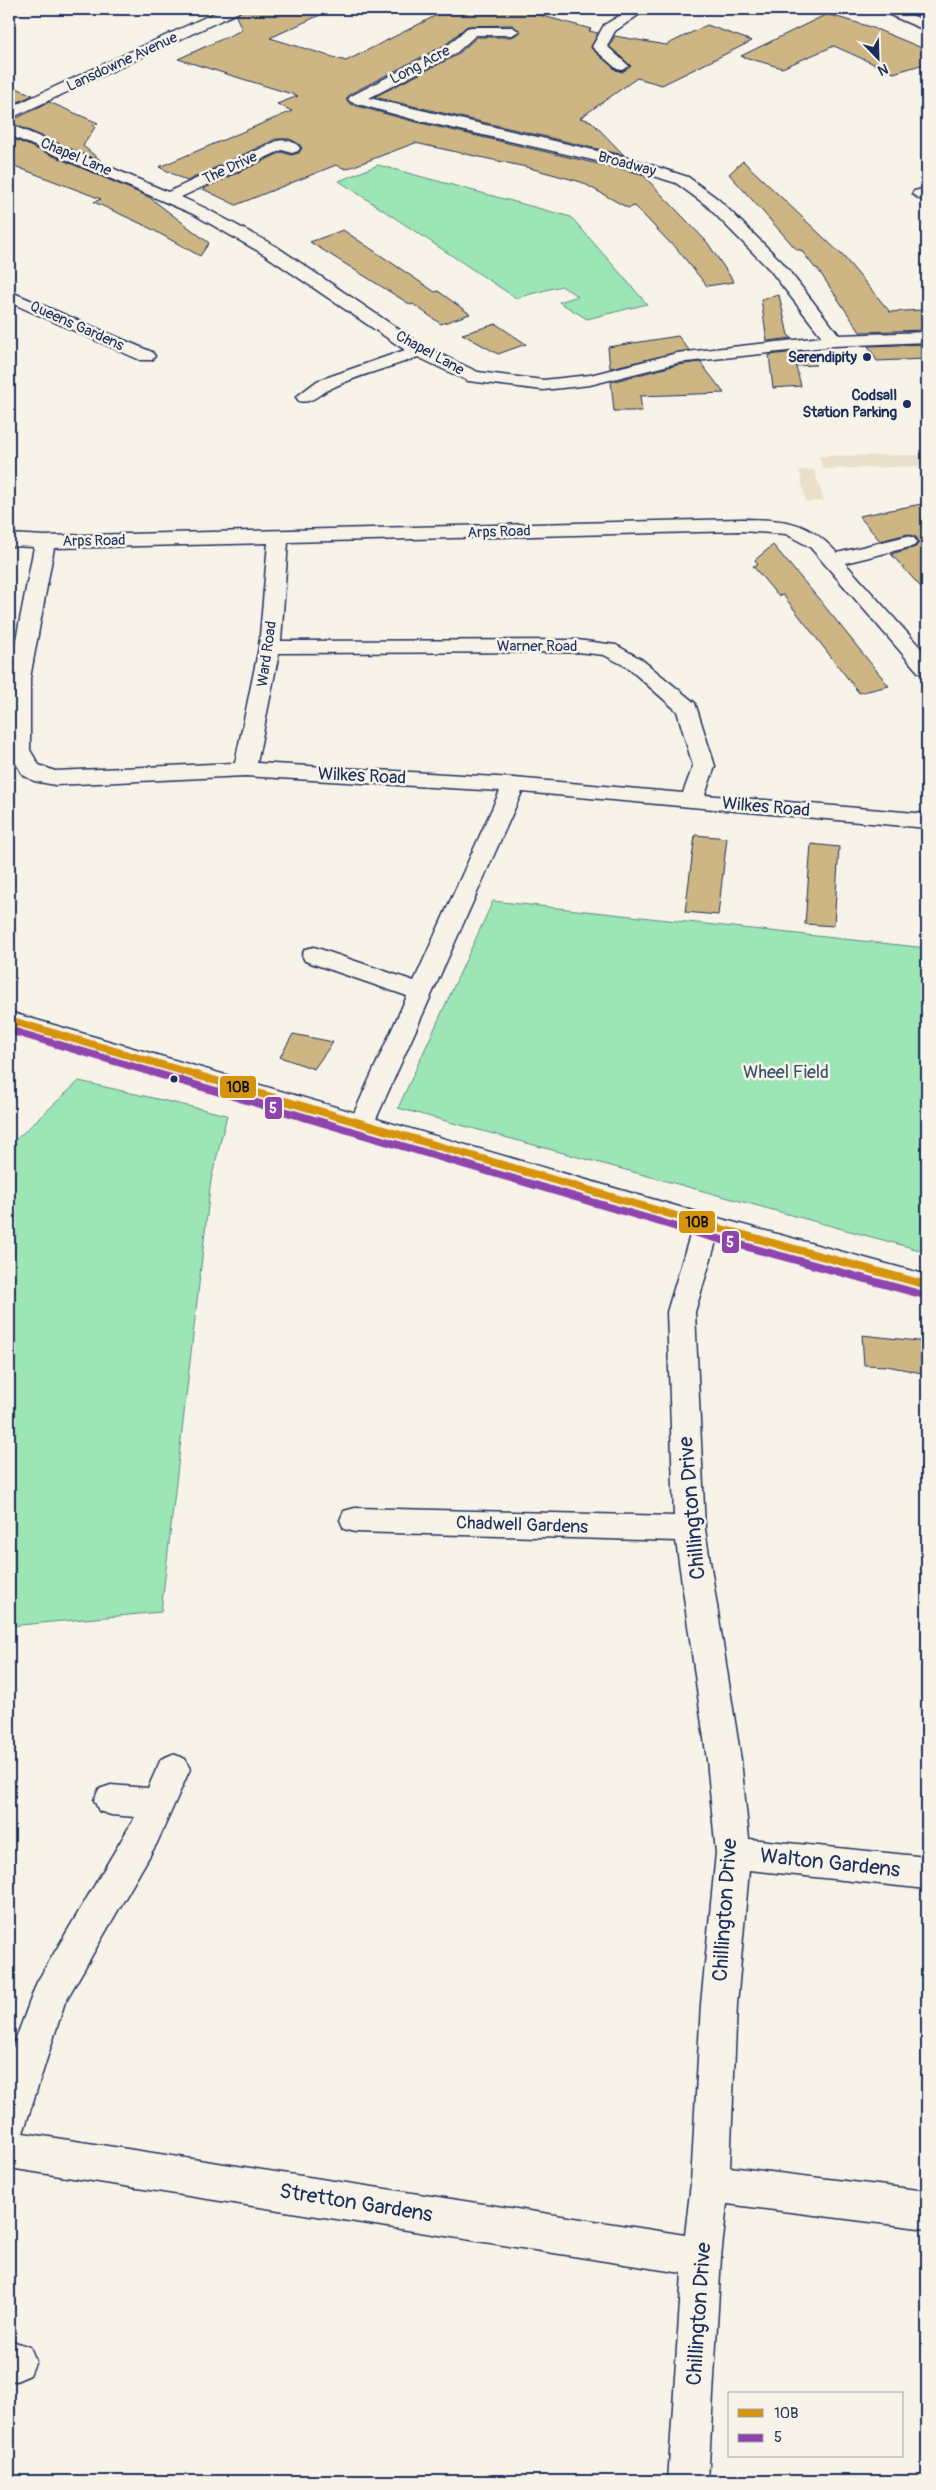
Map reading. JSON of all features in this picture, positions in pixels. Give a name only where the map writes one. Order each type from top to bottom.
[{"type":"street","name":"Lansdowne Avenue","points":[[9,114],[234,9]]},
{"type":"street","points":[[622,66],[599,47],[609,28],[640,9]]},
{"type":"street","points":[[888,9],[927,27]]},
{"type":"street","name":"Long Acre","points":[[356,98],[451,50],[472,31],[512,31]]},
{"type":"street","name":"Broadway","points":[[356,98],[412,114],[632,164],[682,180],[712,202],[776,266],[834,341]]},
{"type":"street","name":"Chapel Lane","points":[[9,129],[169,196],[271,251],[420,351],[474,377],[544,385],[590,380],[677,358],[834,341],[927,336]]},
{"type":"street","name":"The Drive","points":[[169,196],[282,144],[292,148]]},
{"type":"street","name":"Queens Gardens","points":[[9,296],[146,356]]},
{"type":"street","points":[[305,397],[322,385],[420,351]]},
{"type":"street","name":"Arps Road","points":[[9,540],[45,542],[278,538],[741,525],[784,526],[809,535],[927,668]]},
{"type":"street","name":"Ward Road","points":[[246,769],[270,647],[278,538]]},
{"type":"street","name":"Wilkes Road","points":[[45,542],[19,678],[19,750],[25,765],[42,776],[56,778],[246,769],[514,785],[927,821]]},
{"type":"street","points":[[832,560],[907,542]]},
{"type":"street","name":"Warner Road","points":[[270,647],[578,646],[609,649],[634,663],[687,708],[704,766],[691,801]]},
{"type":"street","points":[[363,1122],[514,785]]},
{"type":"street","points":[[314,955],[422,993]]},
{"type":"street","points":[[9,1020],[363,1122],[707,1225],[927,1285]]},
{"type":"street","name":"Chillington Drive","points":[[688,2481],[702,2257],[710,2183],[719,2004],[733,1853],[724,1760],[690,1530],[681,1312],[707,1225]]},
{"type":"street","name":"Chadwell Gardens","points":[[355,1520],[690,1530]]},
{"type":"street","points":[[9,2122],[29,2052],[50,1994],[145,1832],[172,1769]]},
{"type":"street","points":[[111,1800],[157,1804]]},
{"type":"street","name":"Walton Gardens","points":[[733,1853],[927,1873]]},
{"type":"street","name":"Stretton Gardens","points":[[9,2149],[702,2257]]},
{"type":"street","points":[[710,2183],[927,2210]]},
{"type":"shaded area","points":[[927,455],[927,466],[823,469],[819,456]]},
{"type":"shaded area","points":[[799,470],[814,470],[824,501],[806,502]]},
{"type":"green space","points":[[378,165],[571,217],[647,304],[587,319],[559,302],[578,296],[561,286],[516,298],[339,181]]},
{"type":"green space","name":"Wheel Field","points":[[493,901],[927,948],[927,1252],[398,1108]]},
{"type":"green space","points":[[79,1081],[227,1115],[211,1180],[161,1612],[9,1626],[9,1146]]},
{"type":"building","points":[[243,9],[333,9],[270,38],[346,61],[449,9],[517,9],[591,29],[589,31],[598,33],[591,48],[616,70],[622,72],[631,66],[609,46],[615,36],[666,45],[707,25],[752,41],[662,85],[637,78],[580,118],[591,121],[624,155],[374,97],[457,55],[477,37],[512,37],[521,32],[512,25],[467,26],[445,45],[350,94],[346,99],[350,104],[412,121],[642,174],[707,242],[734,282],[707,286],[673,244],[635,206],[628,208],[581,182],[526,167],[415,143],[346,169],[336,165],[236,205],[203,189],[282,152],[291,155],[299,153],[302,148],[299,144],[290,139],[276,139],[187,181],[159,167],[292,111],[277,104],[298,96],[178,59],[242,30],[236,16]]},
{"type":"building","points":[[827,14],[871,27],[927,50],[927,63],[894,73],[834,46],[782,68],[741,56]]},
{"type":"building","points":[[9,85],[33,95],[9,106]]},
{"type":"building","points":[[49,102],[98,123],[93,126],[95,127],[83,146],[104,163],[9,122]]},
{"type":"building","points":[[9,137],[149,197],[209,243],[200,256],[144,225],[94,202],[101,199],[9,164]]},
{"type":"building","points":[[743,161],[843,256],[890,312],[921,310],[927,322],[927,330],[860,332],[817,268],[801,250],[797,250],[729,174]]},
{"type":"building","points":[[343,230],[435,292],[438,291],[470,314],[441,324],[413,304],[411,305],[310,242]]},
{"type":"building","points":[[779,295],[788,335],[792,338],[767,341],[761,299]]},
{"type":"building","points":[[496,324],[526,344],[498,354],[462,334]]},
{"type":"building","points":[[678,336],[689,350],[610,368],[608,347]]},
{"type":"building","points":[[927,344],[927,359],[877,361],[868,346]]},
{"type":"building","points":[[804,351],[816,365],[796,366],[801,386],[773,388],[769,355]]},
{"type":"building","points":[[700,362],[724,393],[640,396],[642,411],[614,411],[611,382],[677,365]]},
{"type":"building","points":[[927,503],[927,594],[891,554],[916,547],[919,542],[916,537],[907,534],[880,541],[859,516]]},
{"type":"building","points":[[773,545],[889,686],[859,693],[783,595],[778,596],[753,566],[758,565],[755,560]]},
{"type":"building","points":[[695,835],[727,838],[718,915],[685,912]]},
{"type":"building","points":[[811,844],[839,847],[834,926],[805,924]]},
{"type":"building","points":[[293,1034],[333,1042],[314,1069],[280,1057]]},
{"type":"building","points":[[862,1335],[927,1342],[927,1374],[887,1366],[864,1365]]},
{"type":"transit line","name":"10B","points":[[9,1020],[707,1225],[927,1285]]},
{"type":"transit line","name":"5","points":[[9,1030],[704,1235],[924,1295]]},
{"type":"place","name":"Serendipity","points":[[867,357]]},
{"type":"place","name":"Codsall Station Parking","points":[[907,404]]}]
